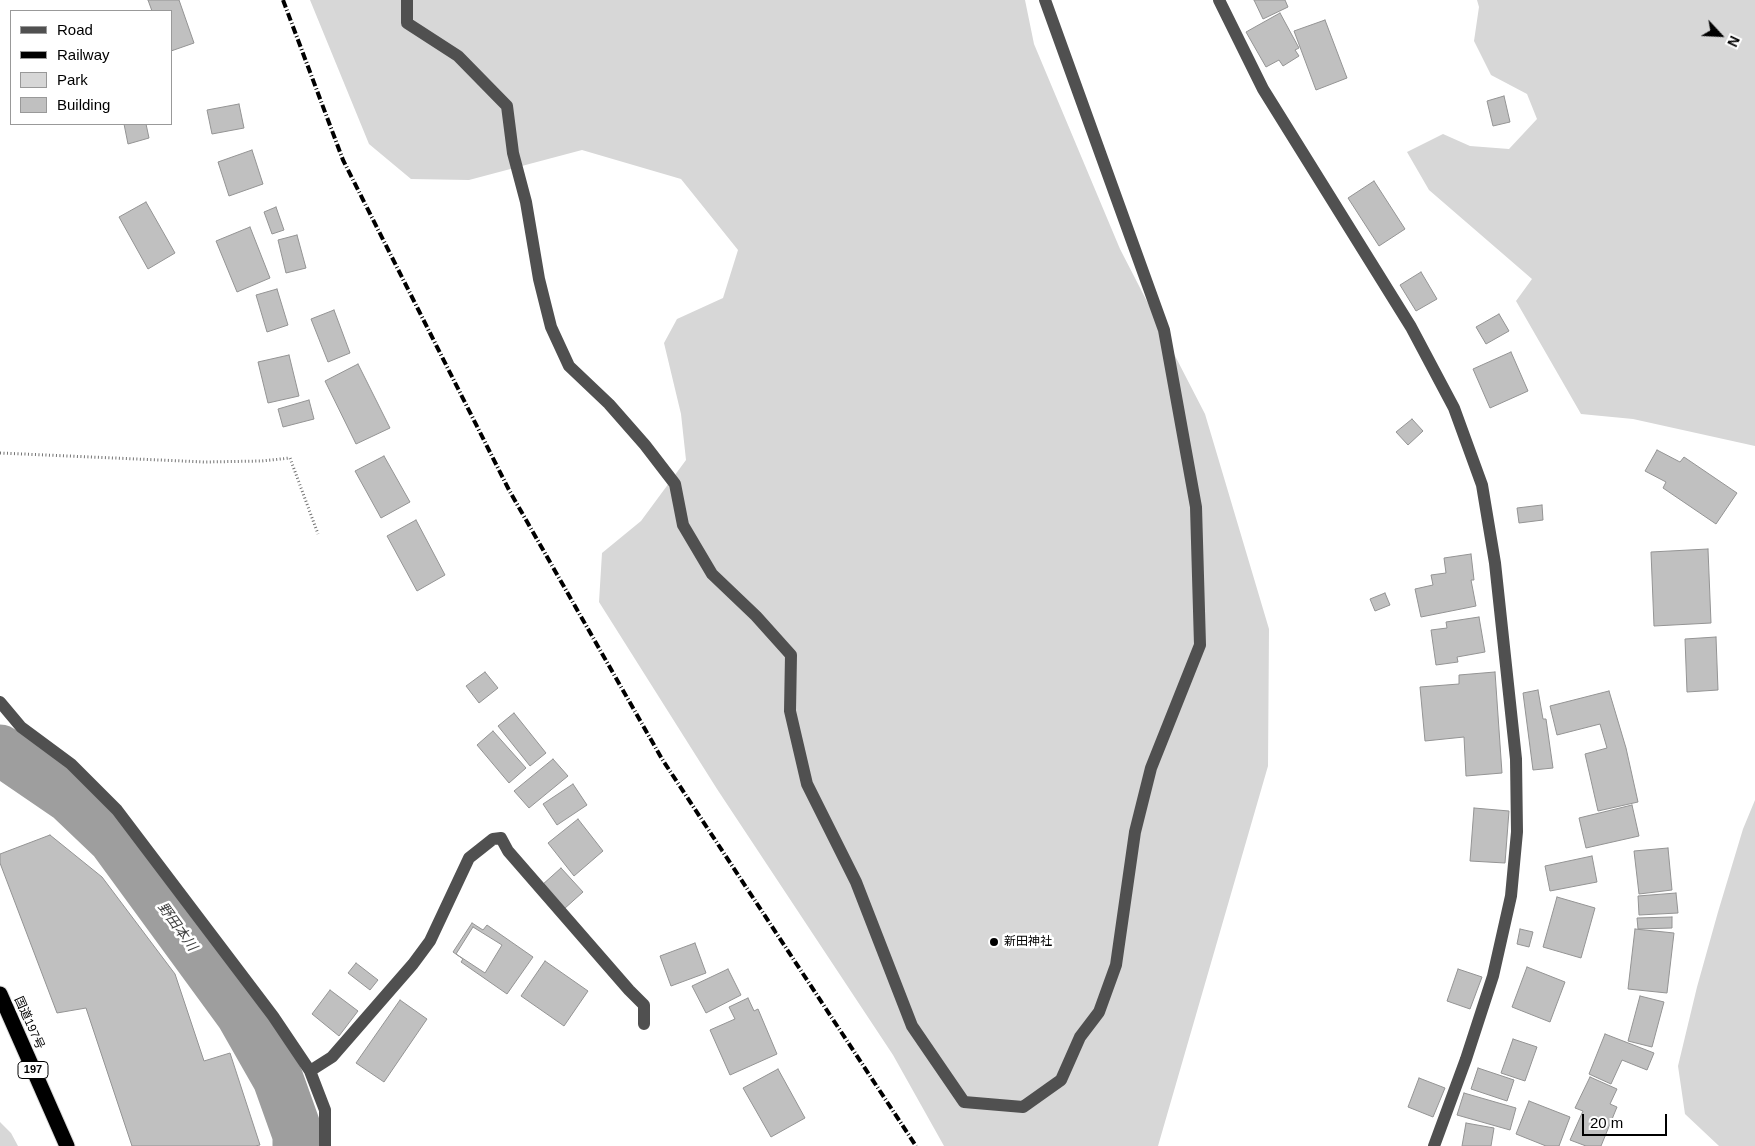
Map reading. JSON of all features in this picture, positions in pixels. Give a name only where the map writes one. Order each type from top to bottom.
[{"type":"highway","name":"国道197号","points":[[0,994],[67,1146]]},
{"type":"street","points":[[407,0],[407,23],[458,56],[507,106],[513,153],[526,202],[542,289],[551,327],[568,366],[610,404],[675,484],[683,525],[712,574],[756,616],[791,655],[790,711],[807,784],[856,882],[912,1026],[964,1102],[1023,1107],[1061,1080],[1080,1037],[1100,1012],[1116,965],[1135,832],[1151,768],[1200,645],[1196,507],[1164,330],[1045,0]]},
{"type":"street","points":[[1218,0],[1263,89],[1411,327],[1454,408],[1482,485],[1495,563],[1516,759],[1517,832],[1510,896],[1492,976],[1466,1059],[1434,1146]]},
{"type":"street","points":[[0,702],[21,727],[71,764],[117,810],[273,1016],[310,1071],[325,1110],[325,1146]]},
{"type":"street","points":[[310,1071],[332,1058],[413,964],[430,942],[469,858],[493,839],[501,838],[508,851],[644,1005],[644,1024]]},
{"type":"path","points":[[0,454],[205,462],[262,461],[290,458],[318,534]]},
{"type":"green space","points":[[310,0],[1025,0],[1034,44],[1120,249],[1205,414],[1269,629],[1268,766],[1158,1146],[944,1146],[893,1055],[717,789],[599,602],[602,553],[641,521],[686,460],[681,414],[664,343],[677,319],[723,298],[738,250],[681,179],[582,150],[469,180],[411,179],[369,144]]},
{"type":"green space","points":[[1477,0],[1755,0],[1755,446],[1633,419],[1581,414],[1516,301],[1532,279],[1429,190],[1407,152],[1443,134],[1470,146],[1509,149],[1537,119],[1527,94],[1491,75],[1474,41],[1479,7]]},
{"type":"green space","points":[[1755,800],[1755,1146],[1719,1146],[1685,1114],[1678,1066],[1718,912],[1743,829]]},
{"type":"green space","points":[[0,1122],[11,1133],[18,1146],[0,1146]]},
{"type":"building","points":[[148,0],[179,0],[194,43],[172,51],[172,10],[152,10]]},
{"type":"building","points":[[1254,0],[1285,0],[1288,7],[1263,19]]},
{"type":"building","points":[[1280,13],[1299,48],[1295,50],[1299,56],[1283,66],[1279,60],[1266,67],[1246,32]]},
{"type":"building","points":[[1325,20],[1347,78],[1316,90],[1294,31]]},
{"type":"building","points":[[1504,96],[1510,122],[1493,126],[1487,101]]},
{"type":"building","points":[[239,104],[244,128],[212,134],[207,110]]},
{"type":"building","points":[[124,125],[146,125],[149,138],[128,144]]},
{"type":"building","points":[[252,150],[263,184],[229,196],[218,162]]},
{"type":"building","points":[[1374,181],[1405,229],[1379,246],[1348,198]]},
{"type":"building","points":[[146,202],[175,253],[148,269],[119,217]]},
{"type":"building","points":[[276,207],[284,230],[272,234],[264,212]]},
{"type":"building","points":[[250,227],[270,278],[237,292],[216,241]]},
{"type":"building","points":[[297,235],[306,268],[286,273],[278,240]]},
{"type":"building","points":[[1421,272],[1437,299],[1416,311],[1400,285]]},
{"type":"building","points":[[277,289],[288,325],[267,332],[256,295]]},
{"type":"building","points":[[334,310],[350,353],[328,362],[311,319]]},
{"type":"building","points":[[1499,314],[1509,331],[1486,344],[1476,327]]},
{"type":"building","points":[[1511,352],[1528,391],[1490,408],[1473,369]]},
{"type":"building","points":[[289,355],[299,396],[268,403],[258,362]]},
{"type":"building","points":[[358,364],[390,428],[356,444],[325,381]]},
{"type":"building","points":[[309,400],[314,419],[283,427],[278,409]]},
{"type":"building","points":[[1412,419],[1423,431],[1408,445],[1396,432]]},
{"type":"building","points":[[1657,450],[1680,462],[1684,457],[1737,493],[1716,524],[1663,488],[1666,482],[1645,471]]},
{"type":"building","points":[[384,456],[410,502],[381,518],[355,471]]},
{"type":"building","points":[[1542,505],[1543,520],[1519,523],[1517,508]]},
{"type":"building","points":[[416,520],[445,575],[417,591],[387,536]]},
{"type":"building","points":[[1708,549],[1711,623],[1654,626],[1651,552]]},
{"type":"building","points":[[1471,554],[1474,580],[1471,580],[1476,606],[1421,617],[1415,589],[1433,585],[1431,575],[1446,573],[1444,558]]},
{"type":"building","points":[[1385,593],[1390,605],[1375,611],[1370,599]]},
{"type":"building","points":[[1479,617],[1485,652],[1457,657],[1458,662],[1436,665],[1431,630],[1447,628],[1446,622]]},
{"type":"building","points":[[1716,637],[1718,690],[1687,692],[1685,639]]},
{"type":"building","points":[[485,672],[498,688],[479,703],[466,686]]},
{"type":"building","points":[[1495,672],[1502,773],[1466,776],[1464,737],[1425,741],[1420,687],[1459,684],[1459,675]]},
{"type":"building","points":[[1538,690],[1543,719],[1546,719],[1553,768],[1533,770],[1523,693]]},
{"type":"building","points":[[1609,691],[1626,748],[1638,802],[1598,811],[1585,754],[1607,748],[1600,724],[1557,735],[1550,706]]},
{"type":"building","points":[[514,713],[546,753],[530,766],[498,726]]},
{"type":"building","points":[[493,731],[526,768],[509,783],[477,745]]},
{"type":"building","points":[[553,759],[568,776],[529,808],[514,791]]},
{"type":"building","points":[[573,784],[587,805],[557,825],[543,804]]},
{"type":"building","points":[[1632,805],[1639,836],[1586,848],[1579,818]]},
{"type":"building","points":[[1474,808],[1509,811],[1505,863],[1470,861]]},
{"type":"building","points":[[578,819],[603,851],[574,876],[548,843]]},
{"type":"building","points":[[50,835],[102,877],[175,974],[204,1061],[230,1053],[260,1145],[132,1146],[86,1008],[57,1013],[0,863],[0,854]]},
{"type":"building","points":[[1668,848],[1672,890],[1639,894],[1634,851]]},
{"type":"building","points":[[1592,856],[1597,882],[1550,891],[1545,866]]},
{"type":"building","points":[[561,868],[583,892],[564,909],[542,885]]},
{"type":"building","points":[[1676,893],[1678,913],[1639,915],[1638,896]]},
{"type":"building","points":[[1557,897],[1595,908],[1581,958],[1543,947]]},
{"type":"building","points":[[1672,917],[1672,928],[1638,929],[1637,918]]},
{"type":"building","points":[[472,923],[483,930],[487,925],[533,957],[507,994],[461,962],[463,959],[453,952]]},
{"type":"building","points":[[473,927],[502,945],[485,973],[456,954]]},
{"type":"building","points":[[1520,929],[1533,932],[1529,947],[1517,944]]},
{"type":"building","points":[[1635,929],[1674,933],[1667,993],[1628,989]]},
{"type":"building","points":[[695,943],[706,973],[671,986],[660,956]]},
{"type":"building","points":[[545,961],[588,991],[564,1026],[521,996]]},
{"type":"building","points":[[356,963],[378,980],[370,990],[348,973]]},
{"type":"building","points":[[1527,967],[1565,982],[1550,1022],[1512,1007]]},
{"type":"building","points":[[728,969],[741,995],[706,1013],[692,986]]},
{"type":"building","points":[[1458,969],[1482,977],[1470,1009],[1447,1001]]},
{"type":"building","points":[[330,990],[358,1011],[339,1036],[312,1014]]},
{"type":"building","points":[[1640,996],[1664,1002],[1652,1047],[1628,1041]]},
{"type":"building","points":[[748,998],[754,1011],[758,1009],[777,1054],[730,1075],[710,1030],[735,1019],[729,1007]]},
{"type":"building","points":[[400,1000],[427,1019],[384,1082],[356,1063]]},
{"type":"building","points":[[1605,1034],[1654,1053],[1647,1070],[1622,1060],[1611,1084],[1589,1074]]},
{"type":"building","points":[[1513,1039],[1537,1047],[1525,1081],[1501,1073]]},
{"type":"building","points":[[1478,1068],[1514,1080],[1507,1101],[1471,1089]]},
{"type":"building","points":[[778,1069],[805,1118],[771,1137],[743,1088]]},
{"type":"building","points":[[1590,1077],[1617,1089],[1610,1104],[1617,1107],[1601,1146],[1586,1146],[1570,1140],[1583,1111],[1575,1108]]},
{"type":"building","points":[[1419,1078],[1445,1088],[1433,1117],[1408,1107]]},
{"type":"building","points":[[1464,1093],[1516,1108],[1510,1130],[1457,1115]]},
{"type":"building","points":[[1529,1101],[1570,1117],[1559,1146],[1546,1146],[1516,1134]]},
{"type":"building","points":[[1466,1123],[1494,1128],[1491,1146],[1462,1146]]},
{"type":"waterway","name":"野田本川","points":[[0,750],[70,798],[113,839],[241,1014],[278,1079],[298,1135],[298,1146]]},
{"type":"railway","points":[[283,0],[343,160],[509,490],[662,759],[916,1146]]},
{"type":"place","name":"新田神社","points":[[994,942]]}]
